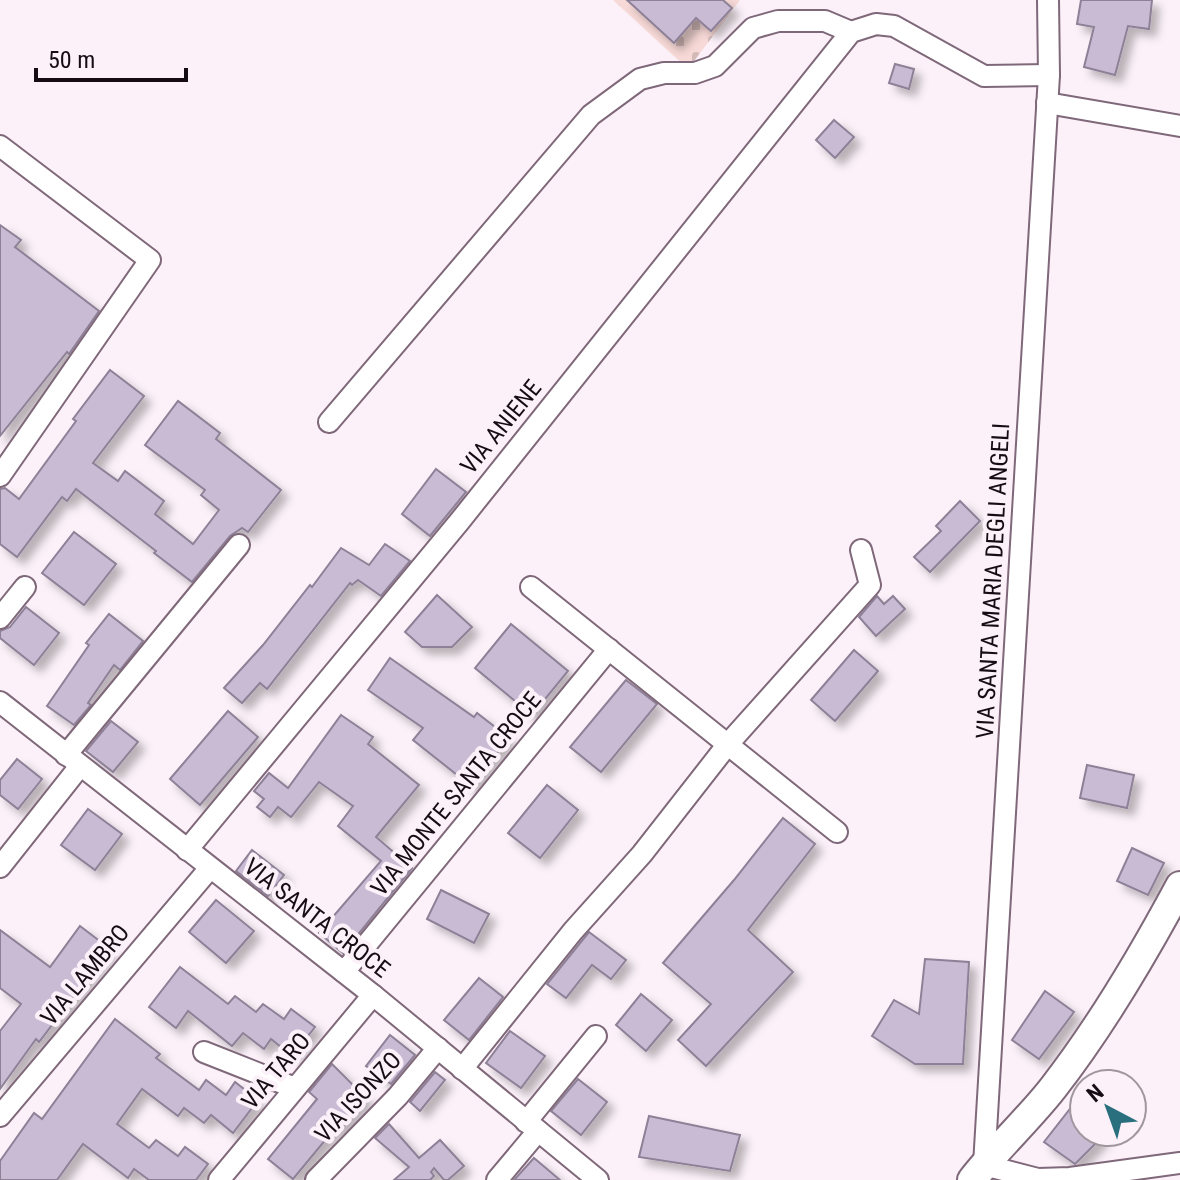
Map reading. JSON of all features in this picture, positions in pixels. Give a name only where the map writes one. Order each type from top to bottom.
[{"type":"street","name":"VIA SANTA MARIA DEGLI ANGELI","points":[[978,1172],[1049,75],[1048,0]]},
{"type":"street","points":[[329,422],[591,115],[640,79],[664,73],[695,73],[715,66],[753,28],[778,21],[825,21],[851,32],[876,24],[894,26],[984,76],[1049,75]]},
{"type":"street","name":"VIA ANIENE","points":[[187,850],[459,522],[851,32]]},
{"type":"street","points":[[1047,103],[1180,126]]},
{"type":"street","points":[[0,146],[150,260],[0,476]]},
{"type":"street","points":[[0,867],[73,760],[239,545]]},
{"type":"street","points":[[462,1069],[573,931],[642,854],[728,744],[870,585],[861,550]]},
{"type":"street","points":[[0,618],[25,587]]},
{"type":"street","points":[[531,587],[837,832]]},
{"type":"street","name":"VIA MONTE SANTA CROCE","points":[[344,972],[609,649]]},
{"type":"street","name":"VIA SANTA CROCE","points":[[0,702],[373,995],[598,1180]]},
{"type":"street","name":"VIA LAMBRO","points":[[0,1116],[210,868]]},
{"type":"street","points":[[978,1172],[1040,1105],[1091,1037],[1136,966],[1180,886]]},
{"type":"street","name":"VIA TARO","points":[[219,1180],[373,995]]},
{"type":"street","points":[[497,1180],[596,1036]]},
{"type":"street","name":"VIA ISONZO","points":[[316,1180],[398,1096],[438,1048]]},
{"type":"street","points":[[204,1052],[295,1088]]},
{"type":"street","points":[[978,1172],[1048,1179],[1180,1163]]},
{"type":"green space","points":[[613,0],[740,0],[688,69]]},
{"type":"building","points":[[627,0],[723,0],[732,8],[711,31],[696,18],[674,43]]},
{"type":"building","points":[[1081,0],[1152,0],[1149,29],[1128,26],[1115,75],[1084,67],[1094,27],[1077,24]]},
{"type":"building","points":[[895,64],[914,69],[909,89],[889,83]]},
{"type":"building","points":[[834,120],[854,137],[835,158],[816,140]]},
{"type":"building","points":[[0,225],[21,240],[15,247],[99,311],[69,354],[67,352],[0,436]]},
{"type":"building","points":[[110,370],[144,396],[93,463],[118,481],[125,471],[164,501],[155,514],[193,544],[219,510],[201,495],[205,490],[145,445],[178,401],[220,433],[216,439],[281,490],[248,532],[242,528],[230,536],[192,582],[76,489],[67,501],[62,497],[17,557],[0,544],[0,489],[5,488],[19,499]]},
{"type":"building","points":[[436,469],[466,492],[430,536],[402,514]]},
{"type":"building","points":[[960,501],[980,521],[930,572],[914,557],[941,531],[936,526]]},
{"type":"building","points":[[74,532],[116,564],[84,605],[42,573]]},
{"type":"building","points":[[385,544],[410,561],[381,596],[358,580],[352,585],[350,583],[267,689],[260,683],[242,703],[224,688],[310,585],[312,587],[341,548],[369,565]]},
{"type":"building","points":[[437,595],[472,627],[452,647],[422,647],[405,632]]},
{"type":"building","points":[[877,596],[884,604],[893,596],[905,609],[876,636],[859,617]]},
{"type":"building","points":[[26,607],[59,633],[34,665],[0,638],[0,631],[10,627]]},
{"type":"building","points":[[109,614],[143,641],[120,670],[114,665],[88,703],[91,705],[74,725],[47,706],[89,645],[86,643]]},
{"type":"building","points":[[511,624],[568,671],[532,715],[475,668]]},
{"type":"building","points":[[854,650],[878,671],[835,721],[811,700]]},
{"type":"building","points":[[390,658],[474,717],[477,713],[509,738],[471,786],[413,740],[423,728],[368,690]]},
{"type":"building","points":[[626,680],[657,704],[601,772],[570,747]]},
{"type":"building","points":[[228,711],[258,737],[200,805],[170,779]]},
{"type":"building","points":[[341,715],[373,737],[368,744],[419,785],[376,837],[412,868],[343,953],[319,933],[381,861],[338,826],[353,806],[319,782],[291,817],[278,807],[270,817],[257,807],[264,799],[254,791],[269,773],[288,788]]},
{"type":"building","points":[[111,721],[138,742],[113,772],[86,751]]},
{"type":"building","points":[[17,759],[42,779],[18,809],[0,795],[0,780]]},
{"type":"building","points":[[1087,765],[1134,775],[1127,808],[1080,798]]},
{"type":"building","points":[[547,785],[578,810],[540,858],[508,833]]},
{"type":"building","points":[[88,809],[122,834],[95,870],[61,845]]},
{"type":"building","points":[[783,818],[815,844],[748,930],[793,972],[706,1066],[678,1040],[711,1004],[663,963]]},
{"type":"building","points":[[1132,848],[1164,863],[1148,895],[1117,881]]},
{"type":"building","points":[[252,850],[284,875],[268,896],[236,871]]},
{"type":"building","points":[[441,890],[489,914],[474,943],[427,919]]},
{"type":"building","points":[[216,900],[254,931],[226,963],[189,932]]},
{"type":"building","points":[[80,926],[110,949],[39,1042],[36,1039],[0,1089],[0,1031],[21,1004],[0,988],[0,930],[50,967]]},
{"type":"building","points":[[589,932],[626,960],[611,979],[592,965],[566,998],[547,984]]},
{"type":"building","points":[[925,959],[969,962],[963,1064],[915,1064],[872,1036],[894,1000],[919,1014]]},
{"type":"building","points":[[180,967],[228,1004],[235,996],[256,1012],[263,1004],[284,1019],[291,1009],[315,1027],[292,1056],[271,1039],[264,1049],[243,1033],[232,1046],[188,1011],[176,1028],[149,1007]]},
{"type":"building","points":[[479,978],[503,997],[469,1040],[444,1020]]},
{"type":"building","points":[[1045,991],[1074,1012],[1039,1059],[1012,1040]]},
{"type":"building","points":[[641,994],[672,1020],[646,1051],[616,1025]]},
{"type":"building","points":[[115,1019],[160,1054],[156,1058],[199,1090],[206,1080],[226,1095],[235,1082],[258,1100],[233,1133],[211,1115],[204,1123],[184,1108],[178,1116],[142,1089],[117,1124],[149,1148],[156,1140],[178,1156],[185,1147],[208,1164],[196,1180],[149,1180],[134,1169],[128,1178],[83,1144],[57,1180],[0,1180],[0,1161],[34,1113],[42,1119]]},
{"type":"building","points":[[510,1031],[545,1056],[521,1088],[486,1063]]},
{"type":"building","points":[[390,1035],[415,1055],[391,1084],[366,1066]]},
{"type":"building","points":[[332,1064],[366,1098],[339,1131],[336,1127],[293,1179],[268,1159],[317,1099],[309,1092]]},
{"type":"building","points":[[435,1072],[445,1080],[420,1111],[410,1102]]},
{"type":"building","points":[[578,1079],[607,1102],[581,1135],[551,1111]]},
{"type":"building","points":[[1068,1111],[1068,1148],[1091,1148],[1075,1164],[1044,1142]]},
{"type":"building","points":[[649,1116],[740,1135],[730,1171],[639,1157]]},
{"type":"building","points":[[389,1124],[419,1158],[440,1140],[464,1166],[448,1180],[444,1180],[434,1168],[431,1172],[434,1176],[430,1180],[394,1180],[409,1167],[375,1138]]},
{"type":"building","points":[[534,1158],[560,1180],[514,1180]]}]
